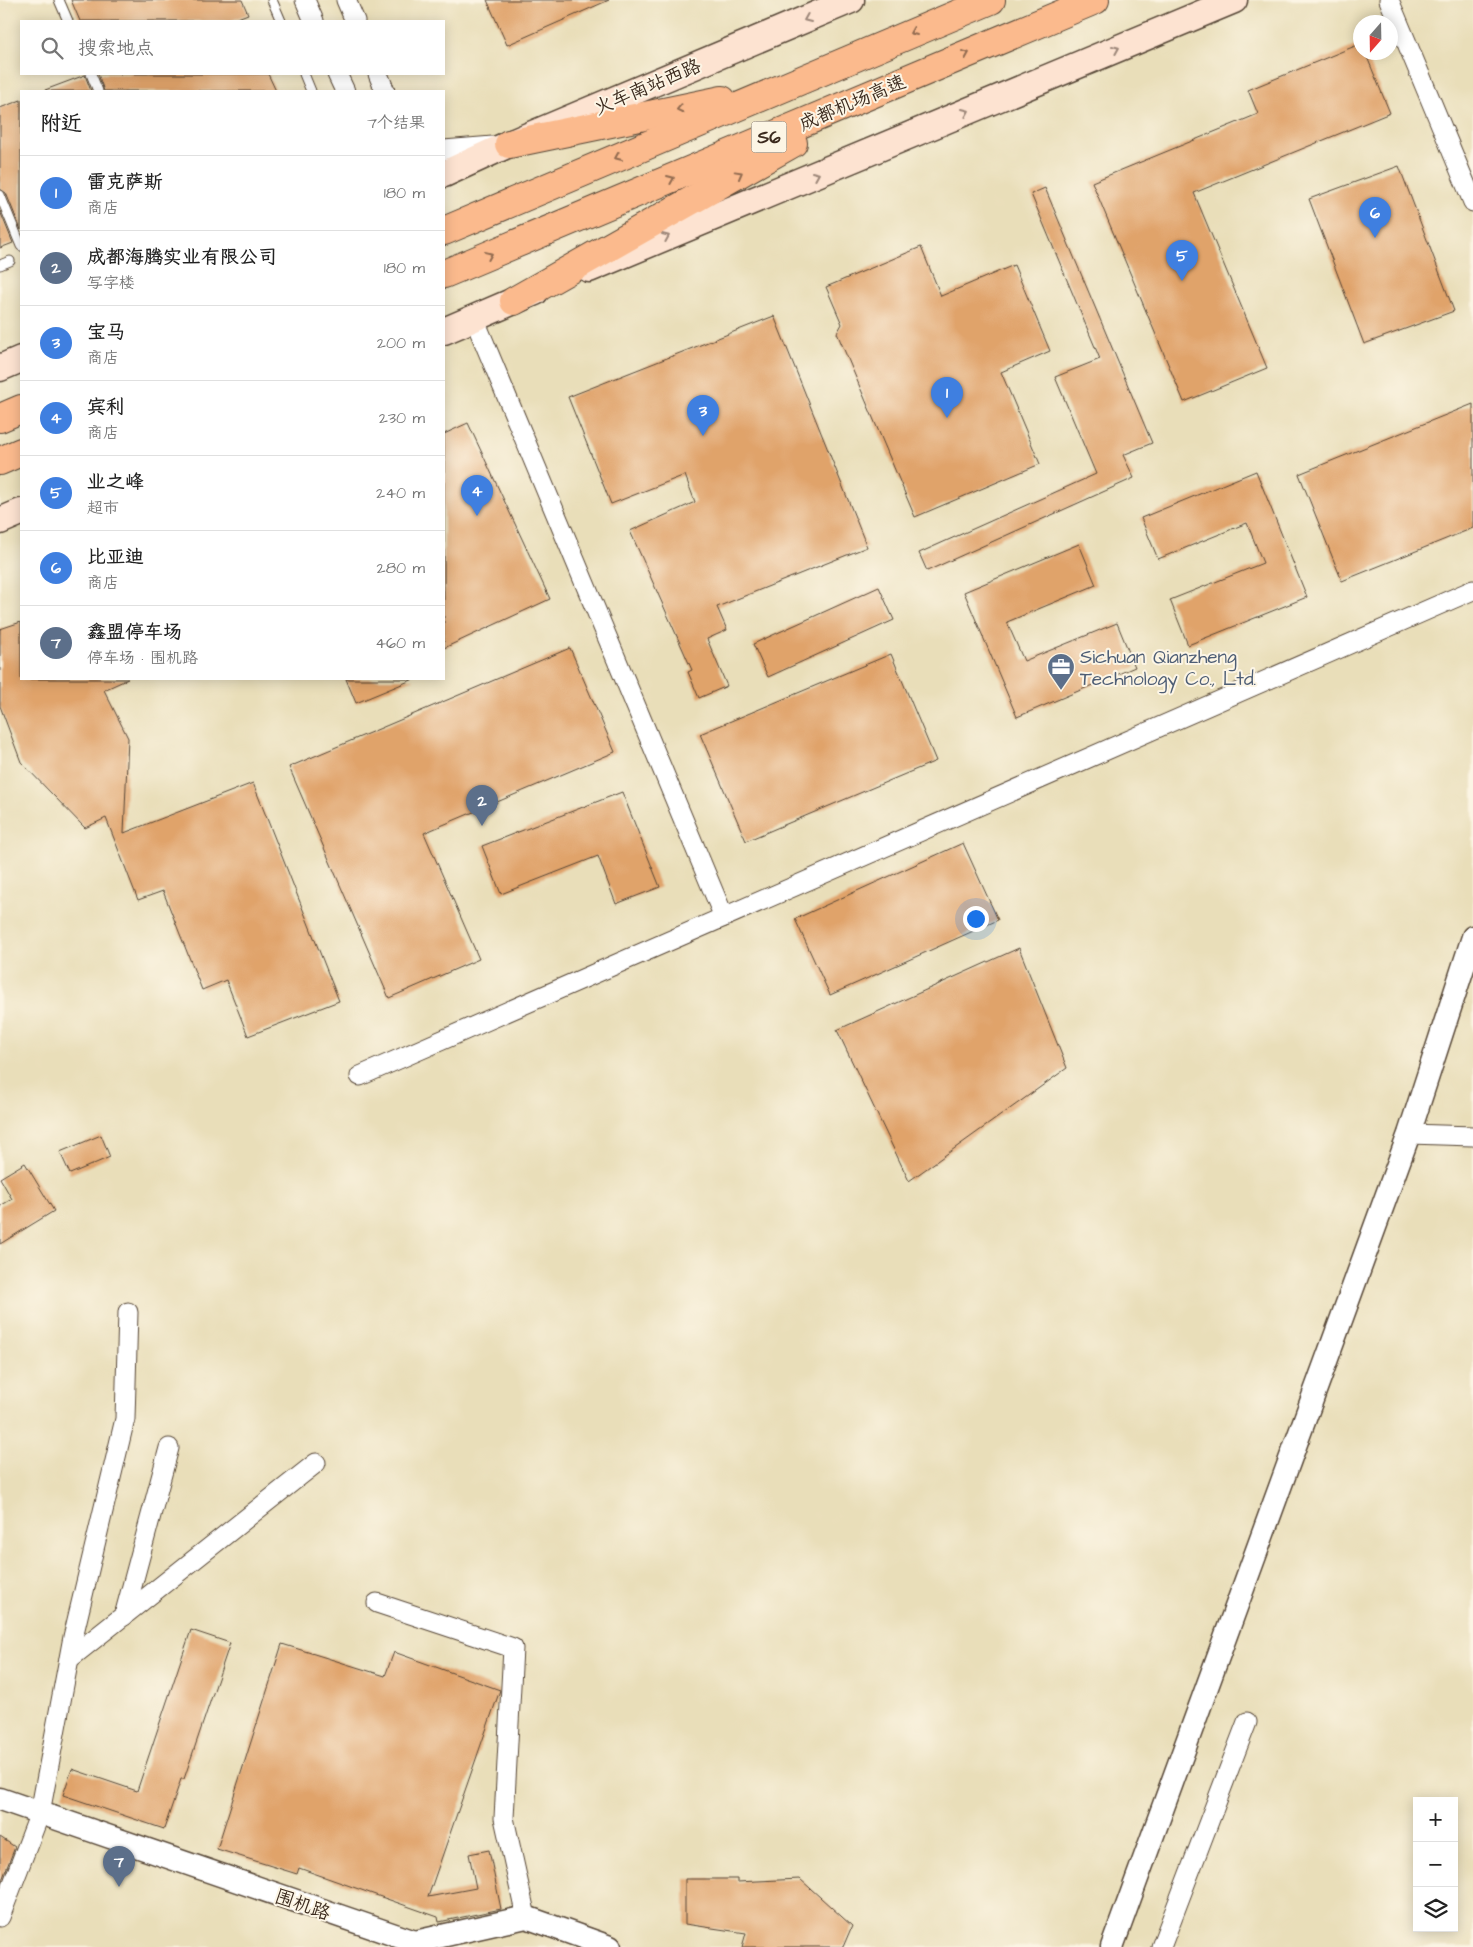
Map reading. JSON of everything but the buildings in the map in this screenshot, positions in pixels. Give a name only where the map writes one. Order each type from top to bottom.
[{"type":"highway","name":"S6","points":[[445,231],[990,0]]},
{"type":"highway","name":"成都机场高速","points":[[445,274],[1095,0]]},
{"type":"highway","points":[[514,301],[908,79]]},
{"type":"highway","points":[[509,144],[780,89]]},
{"type":"highway","points":[[0,418],[20,410]]},
{"type":"highway","points":[[0,461],[20,452]]},
{"type":"main road","name":"火车南站西路","points":[[445,174],[509,144],[852,0]]},
{"type":"main road","points":[[445,331],[1234,0]]},
{"type":"main road","points":[[0,368],[20,359]]},
{"type":"main road","points":[[0,521],[20,512]]},
{"type":"street","points":[[305,0],[314,20]]},
{"type":"street","points":[[346,0],[355,20]]},
{"type":"street","points":[[1388,0],[1473,202]]},
{"type":"street","points":[[337,75],[344,90]]},
{"type":"street","points":[[378,75],[385,90]]},
{"type":"street","points":[[445,150],[509,144]]},
{"type":"street","points":[[474,318],[724,917]]},
{"type":"street","points":[[360,1076],[1473,590]]},
{"type":"street","points":[[1112,1947],[1409,1134],[1473,937]]},
{"type":"street","points":[[1409,1134],[1473,1136]]},
{"type":"street","points":[[0,1917],[40,1813],[69,1659],[125,1419],[128,1312]]},
{"type":"street","points":[[124,1616],[170,1448]]},
{"type":"street","points":[[69,1659],[316,1464]]},
{"type":"street","points":[[377,1603],[513,1648],[504,1818],[526,1917],[610,1947]]},
{"type":"street","points":[[1161,1947],[1247,1722]]},
{"type":"street","name":"围机路","points":[[0,1799],[414,1945],[526,1917]]},
{"type":"lane","points":[[59,0],[68,20]]},
{"type":"lane","points":[[272,0],[281,20]]},
{"type":"lane","points":[[91,75],[98,90]]},
{"type":"lane","points":[[304,75],[311,90]]},
{"type":"lane","points":[[0,194],[20,244]]},
{"type":"lane","points":[[0,265],[10,261]]},
{"type":"place","name":"比亚迪","points":[[1375,238]]},
{"type":"place","name":"业之峰","points":[[1182,281]]},
{"type":"place","name":"雷克萨斯","points":[[947,418]]},
{"type":"place","name":"宝马","points":[[703,436]]},
{"type":"place","name":"宾利","points":[[477,516]]},
{"type":"place","name":"Sichuan Qianzheng Technology Co., Ltd.","points":[[1061,691]]},
{"type":"place","name":"成都海腾实业有限公司","points":[[482,826]]},
{"type":"place","name":"鑫盟停车场","points":[[119,1887]]}]
